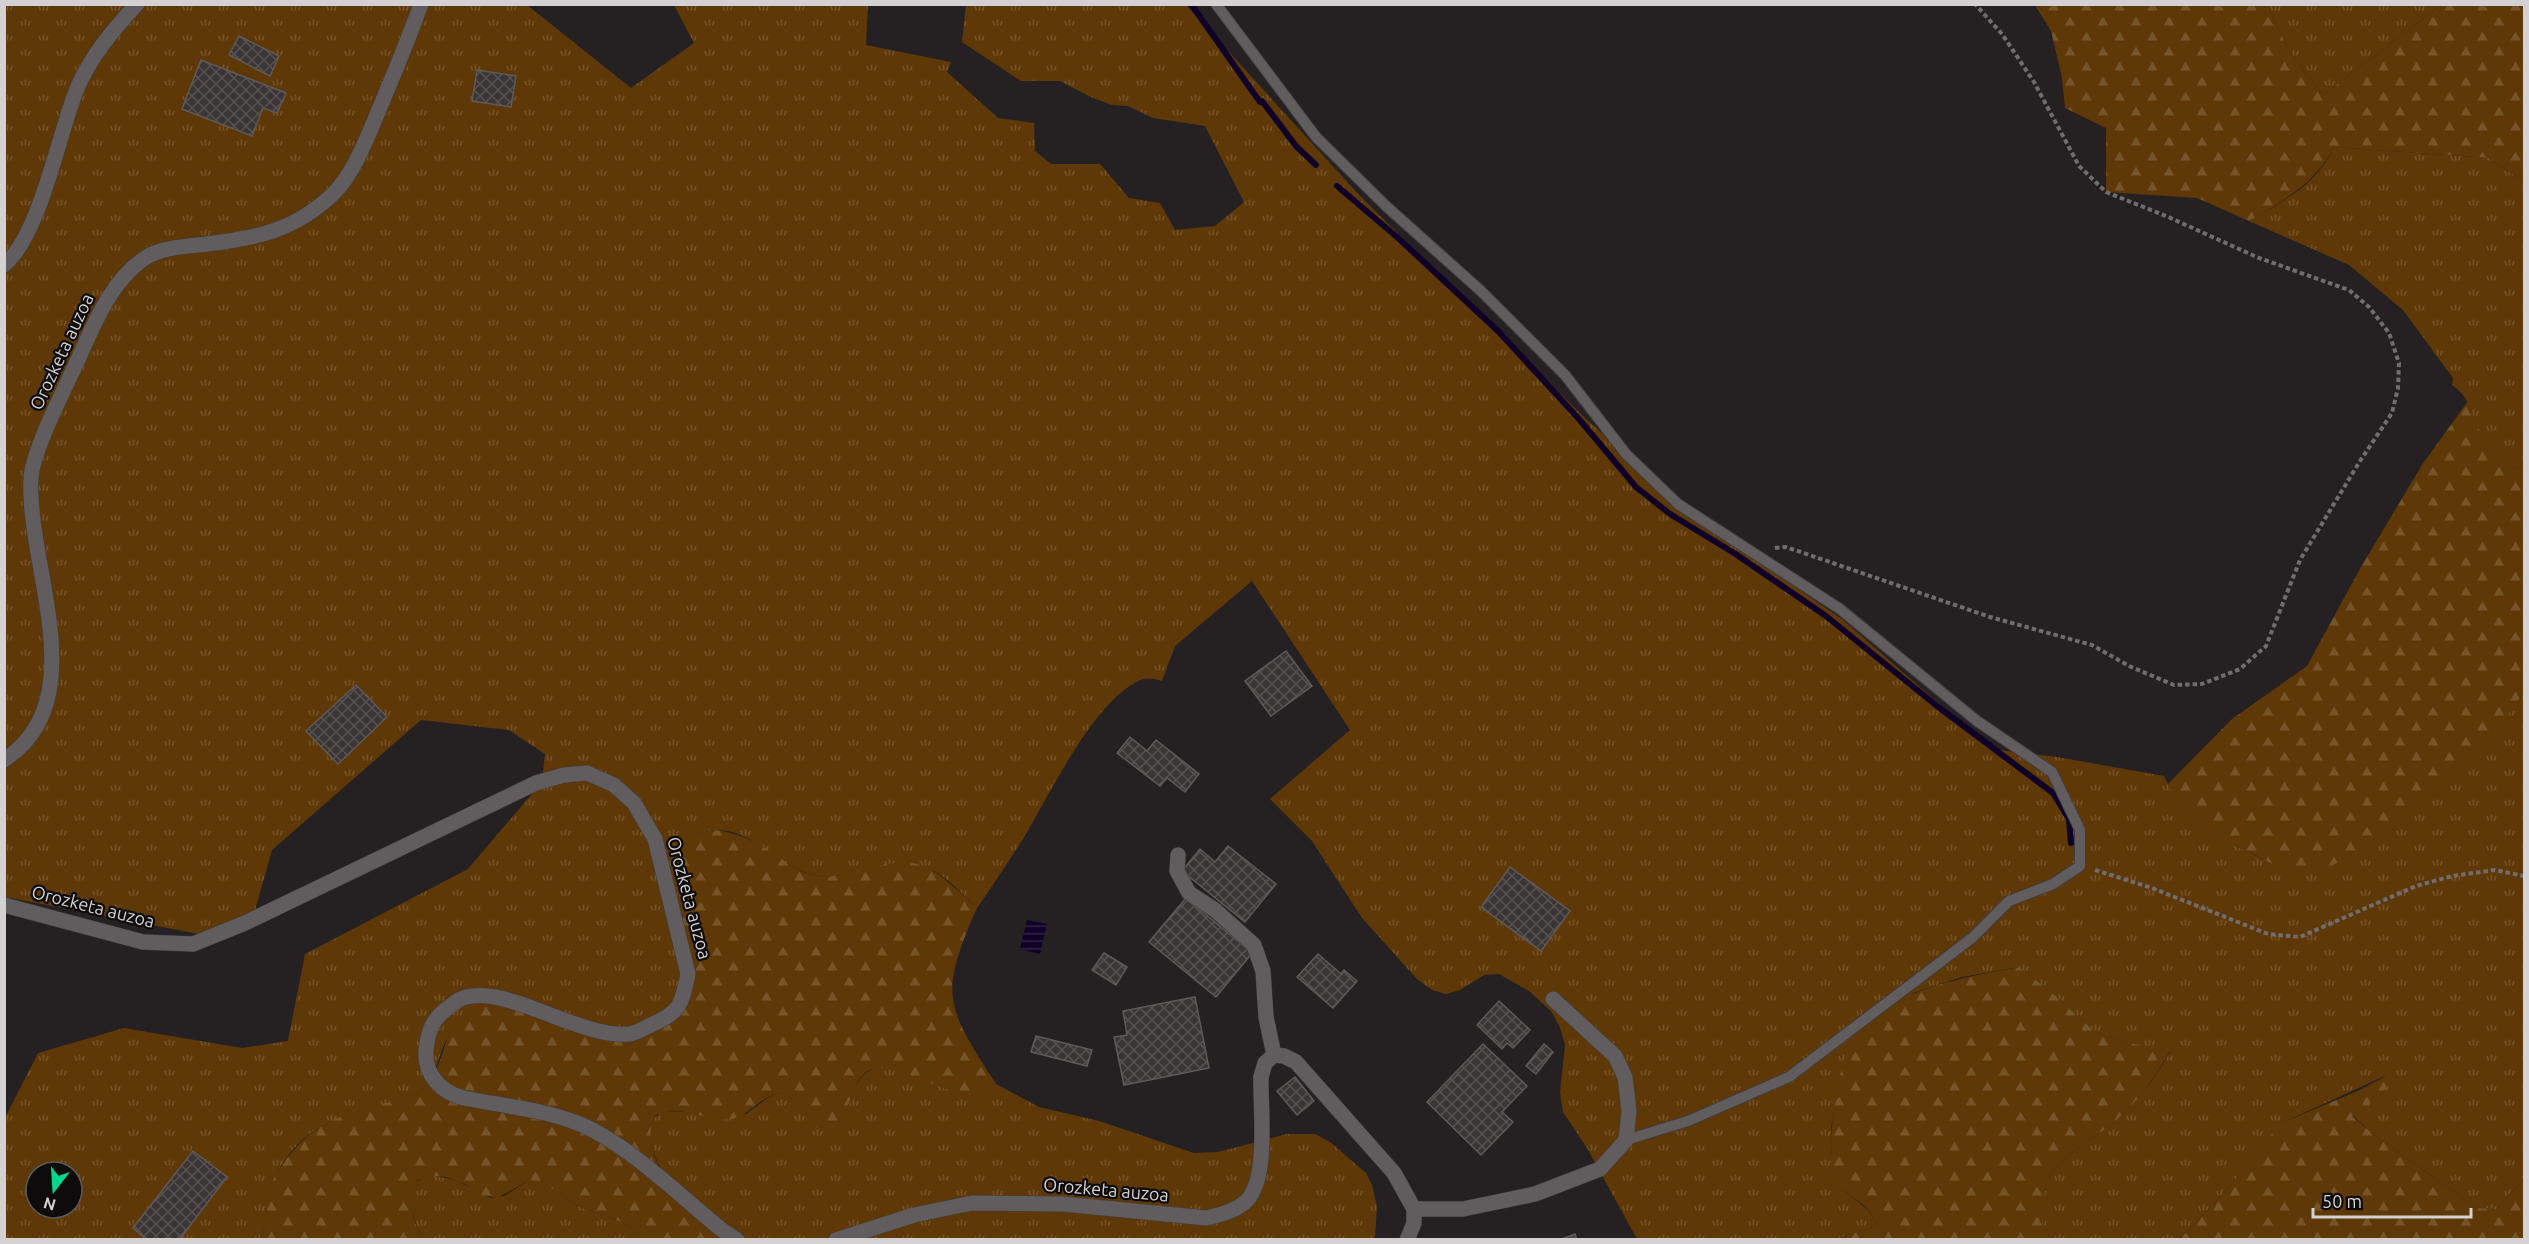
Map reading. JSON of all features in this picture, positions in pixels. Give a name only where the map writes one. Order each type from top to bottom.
[{"type":"street","points":[[4,265],[29,232],[77,90],[101,46],[137,4]]},
{"type":"street","name":"Orozketa auzoa","points":[[4,760],[29,741],[41,719],[52,689],[53,657],[30,507],[31,474],[42,442],[92,328],[109,296],[133,268],[152,254],[185,246],[243,240],[269,234],[296,222],[335,192],[361,151],[421,4]]},
{"type":"street","name":"Orozketa auzoa","points":[[4,905],[142,942],[193,945],[245,924],[536,783],[564,775],[587,773],[614,785],[634,803],[656,839],[688,974],[684,994],[674,1014],[633,1034],[610,1034],[499,998],[463,998],[441,1012],[429,1028],[425,1064],[434,1081],[454,1096],[549,1114],[580,1125],[622,1148],[737,1239]]},
{"type":"street","points":[[1178,855],[1177,871],[1189,893],[1215,910],[1254,945],[1263,970],[1266,1017],[1274,1055],[1284,1056],[1296,1062],[1394,1173],[1414,1209],[1414,1223],[1407,1239]]},
{"type":"street","points":[[1414,1209],[1463,1209],[1535,1194],[1600,1169],[1626,1140],[1629,1111],[1625,1077],[1615,1056],[1553,999]]},
{"type":"street","name":"Orozketa auzoa","points":[[836,1239],[914,1215],[972,1203],[1063,1204],[1206,1218],[1227,1213],[1246,1202],[1262,1167],[1261,1077],[1265,1063],[1274,1055]]},
{"type":"lane","points":[[1216,4],[1316,137],[1386,206],[1481,291],[1565,375],[1626,454],[1678,504],[1753,550],[1840,609],[1977,721],[2052,772],[2080,830],[2080,866],[2053,884],[2009,901],[1972,938],[1789,1077],[1688,1121],[1626,1140]]},
{"type":"path","points":[[1753,550],[1786,547],[1990,617],[2092,645],[2128,666],[2174,685],[2202,684],[2240,669],[2266,646],[2301,560],[2360,461],[2392,413],[2398,388],[2399,363],[2390,333],[2369,307],[2349,290],[2259,258],[2106,192],[2079,166],[2034,82],[2002,34],[1975,4]]},
{"type":"path","points":[[2080,866],[2152,888],[2268,934],[2300,936],[2416,886],[2452,876],[2495,870],[2524,876]]},
{"type":"green space","points":[[5,5],[527,5],[631,88],[694,43],[674,5],[868,5],[866,45],[951,62],[947,72],[998,118],[1034,123],[1035,151],[1051,164],[1100,164],[1129,198],[1160,203],[1175,230],[1215,226],[1244,202],[1205,126],[1153,118],[1128,106],[1112,105],[1093,98],[1060,81],[1021,81],[962,42],[966,5],[1186,5],[1361,197],[1586,419],[1706,525],[1843,620],[1991,749],[2057,757],[2164,776],[2178,801],[2205,829],[2228,843],[2292,871],[2320,867],[2346,857],[2373,842],[2398,824],[2444,782],[2524,692],[2524,1179],[2496,1209],[2477,1208],[2373,1134],[2352,1115],[2378,1098],[2386,1089],[2385,1076],[2284,1122],[2230,1186],[2180,1239],[2041,1239],[2042,1207],[2050,1176],[2070,1154],[2113,1123],[2130,1107],[2158,1072],[2170,1052],[2119,1041],[2095,1032],[2019,967],[1962,977],[1916,992],[1876,1018],[1845,1058],[1831,1127],[1831,1151],[1835,1171],[1846,1192],[1867,1209],[1878,1225],[1837,1239],[1637,1239],[1587,1148],[1563,1112],[1560,1093],[1565,1045],[1560,1027],[1551,1011],[1529,991],[1499,974],[1484,975],[1460,990],[1446,994],[1432,990],[1417,979],[1362,918],[1312,841],[1270,799],[1350,730],[1252,581],[1175,646],[1162,681],[1149,678],[1139,680],[1119,694],[1103,711],[1072,753],[1023,839],[977,908],[941,875],[927,868],[912,864],[886,865],[850,874],[824,876],[807,873],[743,836],[726,831],[708,831],[689,839],[683,988],[660,1022],[618,1029],[480,1002],[453,1027],[428,1083],[419,1092],[334,1120],[308,1135],[297,1145],[277,1173],[260,1239],[5,1240],[5,1118],[38,1053],[124,1028],[242,1048],[288,1041],[305,954],[468,869],[542,782],[545,754],[509,730],[421,720],[272,850],[254,914],[199,934],[5,897]]},
{"type":"green space","points":[[2035,5],[2267,5],[2288,49],[2323,95],[2441,5],[2524,5],[2524,182],[2489,158],[2334,147],[2318,171],[2298,190],[2249,221],[2197,198],[2106,192],[2106,128],[2065,108],[2062,78],[2051,31]]},
{"type":"green space","points":[[2267,5],[2441,5],[2323,95],[2288,49]]},
{"type":"green space","points":[[2334,147],[2489,158],[2524,182],[2524,471],[2500,458],[2485,444],[2468,402],[2452,385],[2453,378],[2403,310],[2349,265],[2249,221],[2309,182],[2319,172]]},
{"type":"green space","points":[[2468,401],[2481,435],[2493,452],[2524,471],[2524,692],[2484,743],[2426,800],[2395,827],[2363,849],[2332,865],[2304,873],[2290,872],[2223,841],[2192,818],[2168,784],[2232,719],[2307,666],[2361,567],[2422,465]]},
{"type":"green space","points":[[716,830],[749,839],[794,867],[811,874],[836,876],[882,865],[914,863],[937,873],[977,908],[956,962],[953,1000],[966,1036],[996,1084],[984,1091],[956,1092],[896,1070],[883,1068],[870,1070],[856,1085],[842,1118],[835,1125],[824,1129],[812,1125],[795,1102],[784,1094],[772,1095],[732,1119],[674,1111],[656,1115],[651,1135],[656,1159],[662,1172],[727,1239],[645,1239],[622,1222],[577,1206],[541,1181],[528,1181],[497,1198],[481,1195],[465,1184],[446,1177],[435,1176],[418,1180],[411,1194],[411,1209],[421,1239],[260,1240],[272,1182],[297,1146],[320,1127],[333,1120],[408,1097],[422,1089],[432,1078],[452,1028],[460,1017],[473,1006],[491,998],[572,1020],[618,1028],[649,1025],[661,1016],[680,997],[684,959],[685,937],[675,872],[677,856],[683,844],[696,835]]},
{"type":"green space","points":[[2019,967],[2095,1032],[2119,1041],[2170,1051],[2158,1071],[2138,1099],[2122,1115],[2070,1154],[2050,1176],[2045,1191],[2041,1239],[1837,1239],[1878,1225],[1868,1209],[1842,1186],[1835,1172],[1831,1153],[1832,1123],[1841,1073],[1846,1055],[1860,1033],[1877,1016],[1921,991],[1945,983]]},
{"type":"green space","points":[[881,1067],[994,1086],[996,1084],[1039,1107],[1099,1121],[1194,1153],[1218,1152],[1287,1134],[1315,1134],[1330,1142],[1366,1173],[1372,1185],[1377,1207],[1375,1236],[1373,1240],[727,1239],[663,1173],[653,1148],[650,1131],[656,1116],[663,1111],[746,1114],[769,1097],[779,1093],[785,1094],[796,1102],[849,1105],[859,1080],[868,1072]]},
{"type":"green space","points":[[2386,1076],[2386,1089],[2378,1098],[2352,1116],[2373,1134],[2477,1208],[2496,1209],[2524,1179],[2524,1239],[2180,1239],[2230,1186],[2265,1141],[2284,1122],[2360,1090]]},
{"type":"green space","points":[[435,1176],[456,1180],[490,1198],[504,1196],[528,1181],[541,1181],[577,1206],[622,1222],[645,1239],[421,1239],[411,1209],[410,1192],[414,1184],[422,1179]]},
{"type":"shaded area","points":[[1027,920],[1047,924],[1040,954],[1020,949]]},
{"type":"building","points":[[239,36],[279,56],[270,76],[229,55]]},
{"type":"building","points":[[201,60],[286,93],[277,113],[263,108],[252,136],[182,109]]},
{"type":"building","points":[[477,70],[516,76],[511,107],[472,101]]},
{"type":"building","points":[[1286,651],[1312,686],[1271,716],[1245,681]]},
{"type":"building","points":[[356,685],[387,717],[338,764],[306,731]]},
{"type":"building","points":[[1130,737],[1147,751],[1156,740],[1199,774],[1185,792],[1167,778],[1160,786],[1117,753]]},
{"type":"building","points":[[1228,846],[1276,884],[1245,922],[1182,871],[1200,849],[1215,862]]},
{"type":"building","points":[[1510,867],[1570,911],[1541,951],[1481,907]]},
{"type":"building","points":[[1186,898],[1252,953],[1216,997],[1149,942]]},
{"type":"building","points":[[1104,953],[1127,967],[1116,985],[1092,970]]},
{"type":"building","points":[[1318,954],[1341,974],[1344,970],[1357,981],[1333,1008],[1297,977]]},
{"type":"building","points":[[1195,997],[1209,1068],[1124,1085],[1114,1037],[1127,1035],[1123,1011]]},
{"type":"building","points":[[1499,1001],[1530,1030],[1513,1048],[1507,1043],[1502,1049],[1477,1025]]},
{"type":"building","points":[[1036,1036],[1092,1050],[1087,1066],[1031,1052]]},
{"type":"building","points":[[1483,1044],[1527,1086],[1502,1112],[1513,1122],[1481,1155],[1427,1102]]},
{"type":"building","points":[[1544,1044],[1553,1052],[1536,1074],[1526,1066]]},
{"type":"building","points":[[1295,1077],[1314,1101],[1297,1115],[1277,1091]]},
{"type":"building","points":[[193,1151],[227,1177],[179,1240],[147,1240],[133,1228]]},
{"type":"building","points":[[1575,1234],[1577,1240],[1559,1240]]},
{"type":"waterway","points":[[1191,4],[1260,102],[1262,101],[1296,146],[1316,165]]},
{"type":"waterway","points":[[1337,186],[1397,237],[1498,331],[1579,419],[1636,487],[1670,514],[1734,553],[1826,616],[1937,706],[2053,793],[2069,819],[2071,843]]}]
